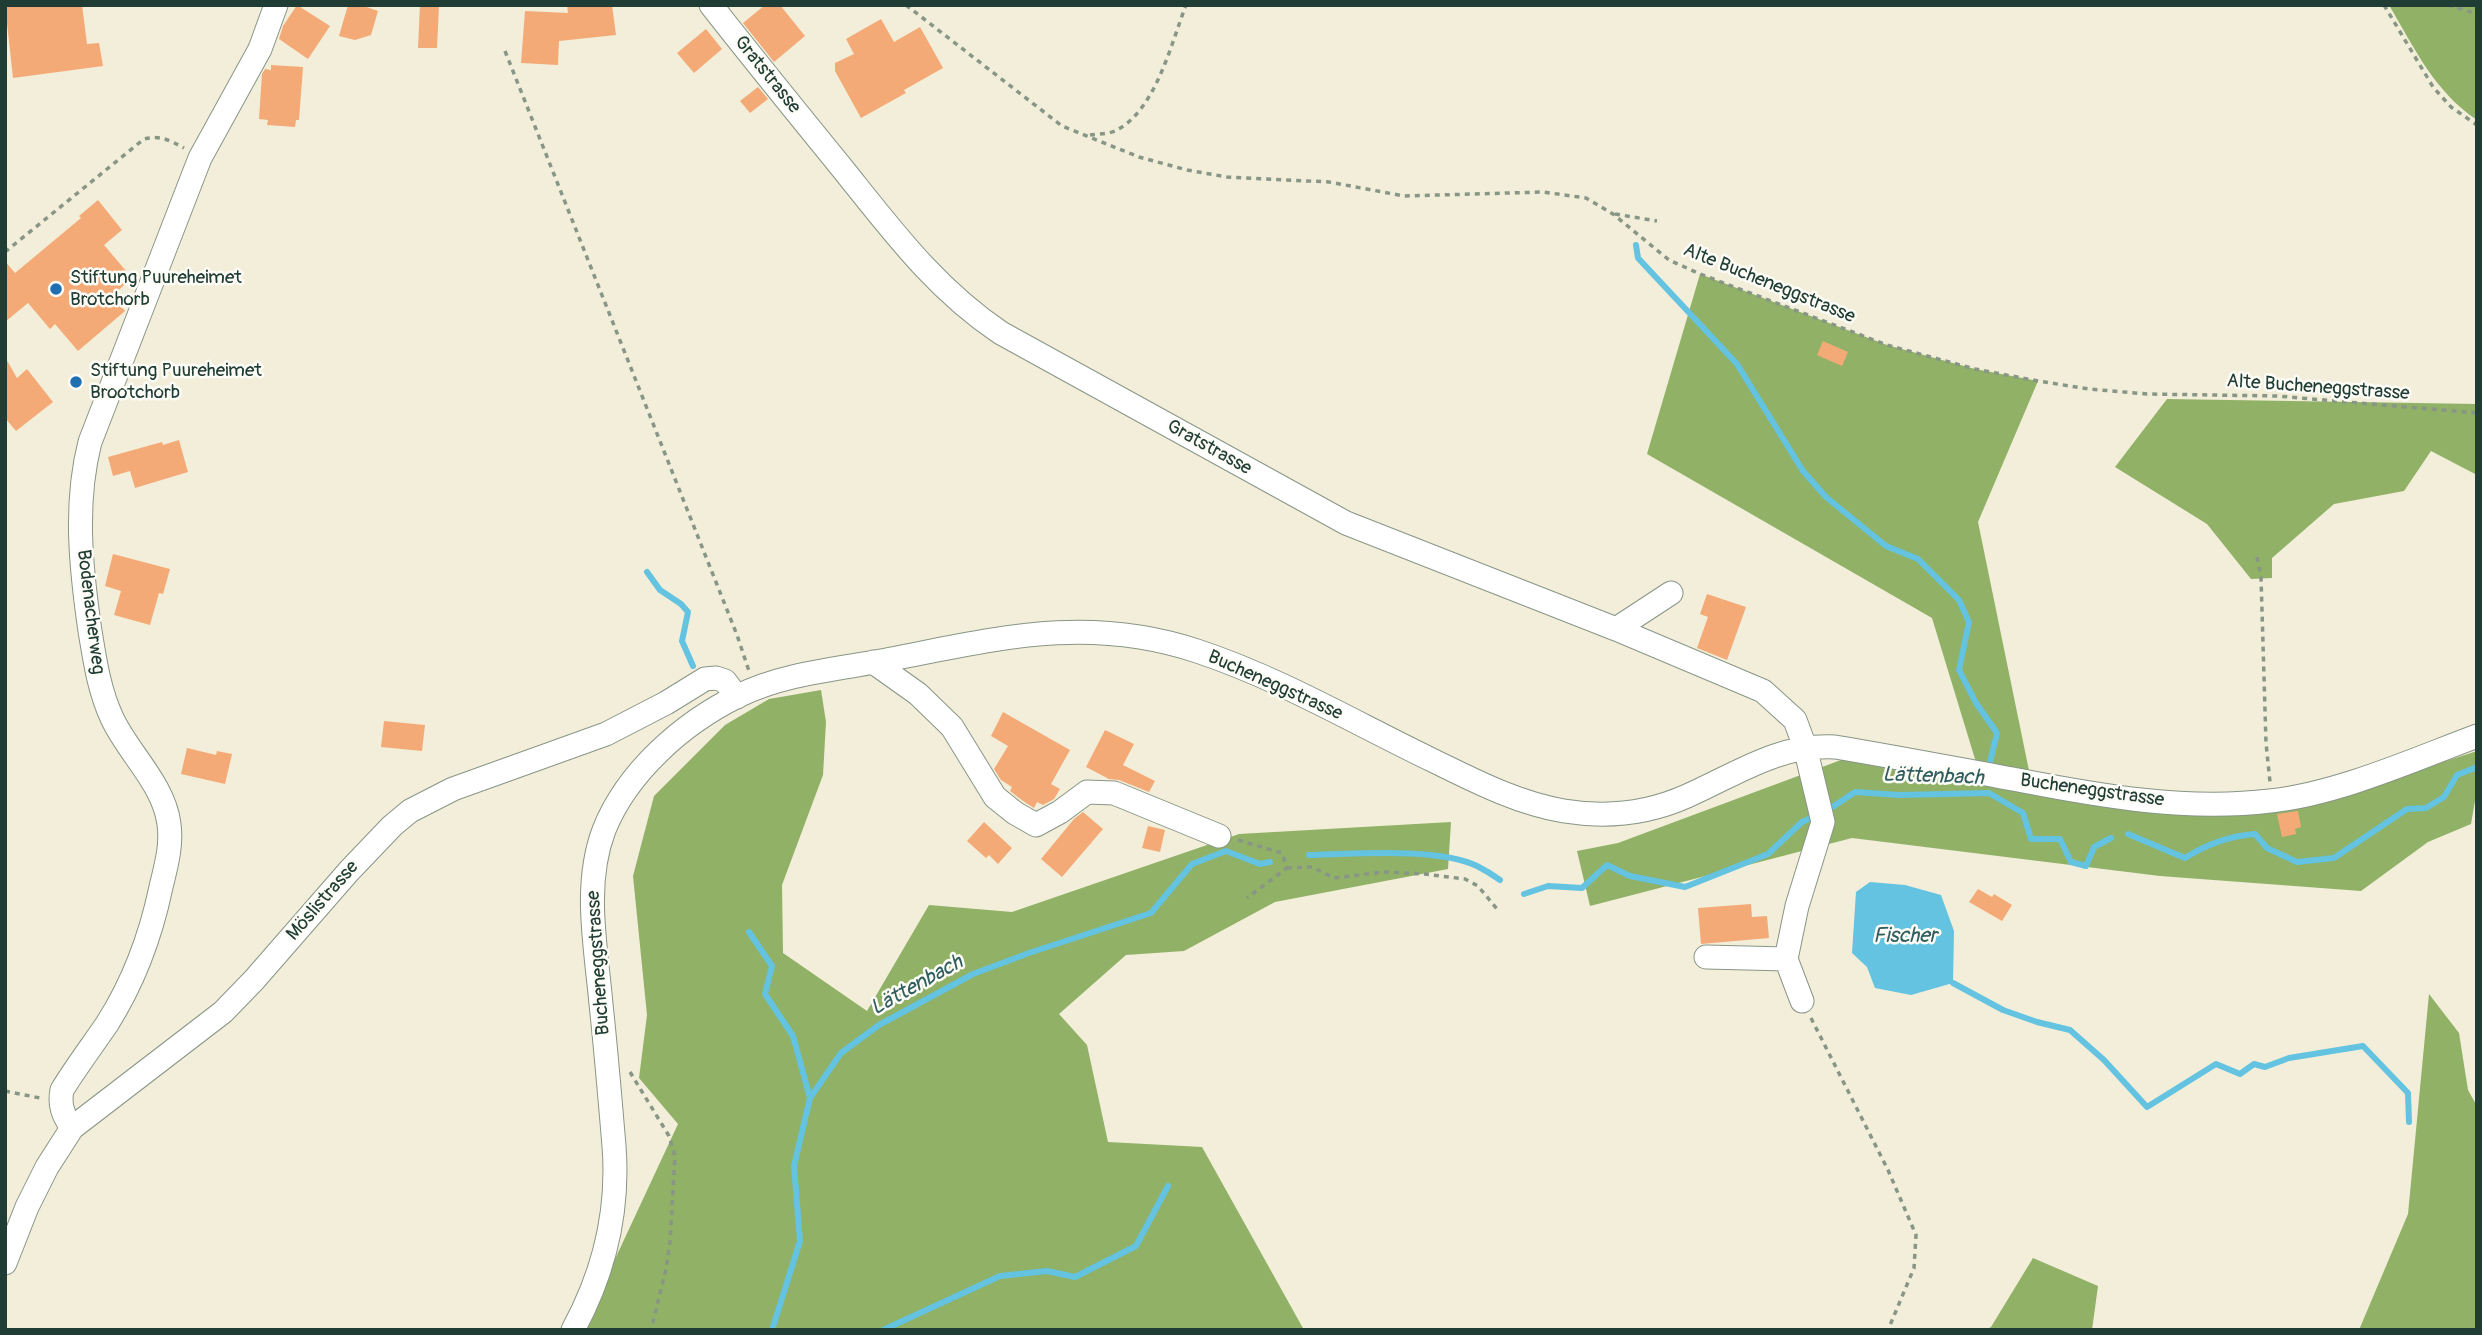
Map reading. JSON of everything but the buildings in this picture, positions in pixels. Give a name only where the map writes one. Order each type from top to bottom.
[{"type":"street","name":"Bodenacherweg","points":[[60,1101],[62,1090],[108,1023],[127,988],[149,936],[170,848],[169,824],[164,804],[112,720],[101,692],[82,576],[81,494],[84,464],[90,442],[201,158],[260,49],[276,5]]},
{"type":"street","name":"Gratstrasse","points":[[710,5],[908,250],[943,288],[970,312],[1001,333],[1346,523],[1616,629],[1763,691],[1795,720],[1805,747],[1823,822],[1797,906],[1786,959]]},
{"type":"street","points":[[1616,629],[1671,593]]},
{"type":"street","name":"Bucheneggstrasse","points":[[573,1330],[597,1277],[609,1235],[613,1207],[615,1162],[592,895],[597,855],[604,830],[624,794],[663,749],[693,724],[746,693],[805,675],[1042,632],[1102,633],[1161,641],[1200,652],[1255,673],[1493,790],[1532,804],[1583,814],[1619,815],[1684,798],[1771,756],[1805,747],[1835,747],[2069,790],[2205,805],[2272,801],[2376,775],[2477,736]]},
{"type":"street","points":[[873,662],[918,694],[952,727],[995,797],[1036,825],[1060,812],[1087,792],[1114,793],[1219,836]]},
{"type":"street","name":"Möslistrasse","points":[[5,1263],[27,1207],[47,1167],[72,1128],[223,1012],[349,871],[410,811],[453,789],[606,734],[705,679],[725,681],[746,693]]},
{"type":"street","points":[[1706,957],[1786,959],[1802,1001]]},
{"type":"street","points":[[60,1101],[64,1116],[72,1128]]},
{"type":"path","name":"Alte Bucheneggstrasse","points":[[906,5],[1062,126],[1139,157],[1227,177],[1329,182],[1404,196],[1543,192],[1586,198],[1613,214],[1669,260],[1700,274],[1887,345],[1976,369],[2089,389],[2147,394],[2277,396],[2477,413]]},
{"type":"path","points":[[1088,135],[1115,131],[1133,118],[1152,92],[1186,5]]},
{"type":"path","points":[[2384,5],[2433,87],[2451,107],[2477,125]]},
{"type":"path","points":[[2448,5],[2472,12],[2477,18]]},
{"type":"path","points":[[505,51],[732,622],[746,693]]},
{"type":"path","points":[[5,252],[144,139],[157,136],[168,139],[201,158]]},
{"type":"path","points":[[1613,214],[1657,221]]},
{"type":"path","points":[[2257,556],[2261,578],[2266,743],[2272,801]]},
{"type":"path","points":[[1219,836],[1282,853],[1287,868]]},
{"type":"path","points":[[1247,898],[1287,868],[1312,867],[1334,878],[1384,872],[1465,879],[1478,886],[1497,909]]},
{"type":"path","points":[[1802,1001],[1888,1170],[1916,1235],[1914,1268],[1888,1330]]},
{"type":"path","points":[[605,1041],[617,1051],[669,1136],[676,1156],[667,1269],[651,1330]]},
{"type":"path","points":[[5,1091],[60,1101]]},
{"type":"green space","points":[[2389,5],[2477,5],[2477,120],[2462,109],[2437,82]]},
{"type":"green space","points":[[1700,274],[1887,345],[1975,369],[2038,381],[1978,522],[2034,795],[2150,811],[2262,814],[2311,805],[2477,751],[2477,789],[2471,824],[2428,842],[2361,891],[2160,876],[1852,838],[1590,906],[1577,851],[1618,843],[1849,757],[1982,782],[1932,618],[1647,454]]},
{"type":"green space","points":[[2167,399],[2477,404],[2477,475],[2431,451],[2404,491],[2334,504],[2272,558],[2272,578],[2251,579],[2207,524],[2115,467]]},
{"type":"green space","points":[[821,690],[826,722],[823,775],[782,885],[783,953],[867,1011],[929,905],[1012,912],[1239,834],[1451,822],[1448,869],[1275,902],[1184,951],[1126,955],[1059,1014],[1087,1045],[1108,1142],[1202,1147],[1304,1330],[576,1330],[602,1287],[678,1124],[639,1078],[647,1015],[633,876],[654,796],[725,725],[769,699]]},
{"type":"green space","points":[[2429,994],[2459,1033],[2468,1090],[2477,1106],[2477,1330],[2359,1330],[2408,1214]]},
{"type":"green space","points":[[2033,1258],[2098,1286],[2092,1330],[1985,1330],[1991,1327]]},
{"type":"water","name":"Fischer","points":[[1870,882],[1905,885],[1941,895],[1954,931],[1953,983],[1911,995],[1875,988],[1867,967],[1852,953],[1856,892]]},
{"type":"waterway","points":[[1636,245],[1638,258],[1737,364],[1803,471],[1826,497],[1886,546],[1918,559],[1959,600],[1969,622],[1959,670],[1976,703],[1997,733],[1990,762]]},
{"type":"waterway","points":[[647,572],[660,590],[688,612],[682,641],[693,666]]},
{"type":"waterway","name":"Lättenbach","points":[[2128,834],[2185,858],[2218,842],[2255,834],[2267,848],[2297,862],[2334,858],[2407,809],[2426,808],[2444,797],[2457,775],[2477,767]]},
{"type":"waterway","name":"Lättenbach","points":[[1831,808],[1855,792],[1899,795],[1989,793],[2023,813],[2031,839],[2060,839],[2071,862],[2086,866],[2094,847],[2111,838]]},
{"type":"waterway","name":"Lättenbach","points":[[1524,894],[1548,886],[1582,888],[1607,865],[1630,876],[1685,887],[1768,854],[1802,822],[1813,817]]},
{"type":"waterway","name":"Lättenbach","points":[[772,1330],[800,1241],[794,1166],[810,1098],[841,1053],[879,1025],[973,974],[1151,913],[1192,864],[1226,851],[1260,864],[1270,862]]},
{"type":"waterway","name":"Lättenbach","points":[[1309,855],[1395,853],[1441,856],[1477,866],[1500,880]]},
{"type":"waterway","points":[[749,932],[772,966],[765,994],[793,1036],[810,1098]]},
{"type":"waterway","points":[[1953,983],[2003,1010],[2070,1030],[2104,1060],[2147,1107],[2216,1064],[2240,1074],[2254,1064],[2265,1067],[2289,1058],[2363,1046],[2408,1093],[2409,1122]]},
{"type":"waterway","points":[[883,1330],[1000,1276],[1047,1271],[1075,1277],[1136,1246],[1168,1186]]},
{"type":"place","name":"Stiftung Puureheimet Brotchorb","points":[[56,289]]},
{"type":"place","name":"Stiftung Puureheimet Brootchorb","points":[[76,382]]}]
